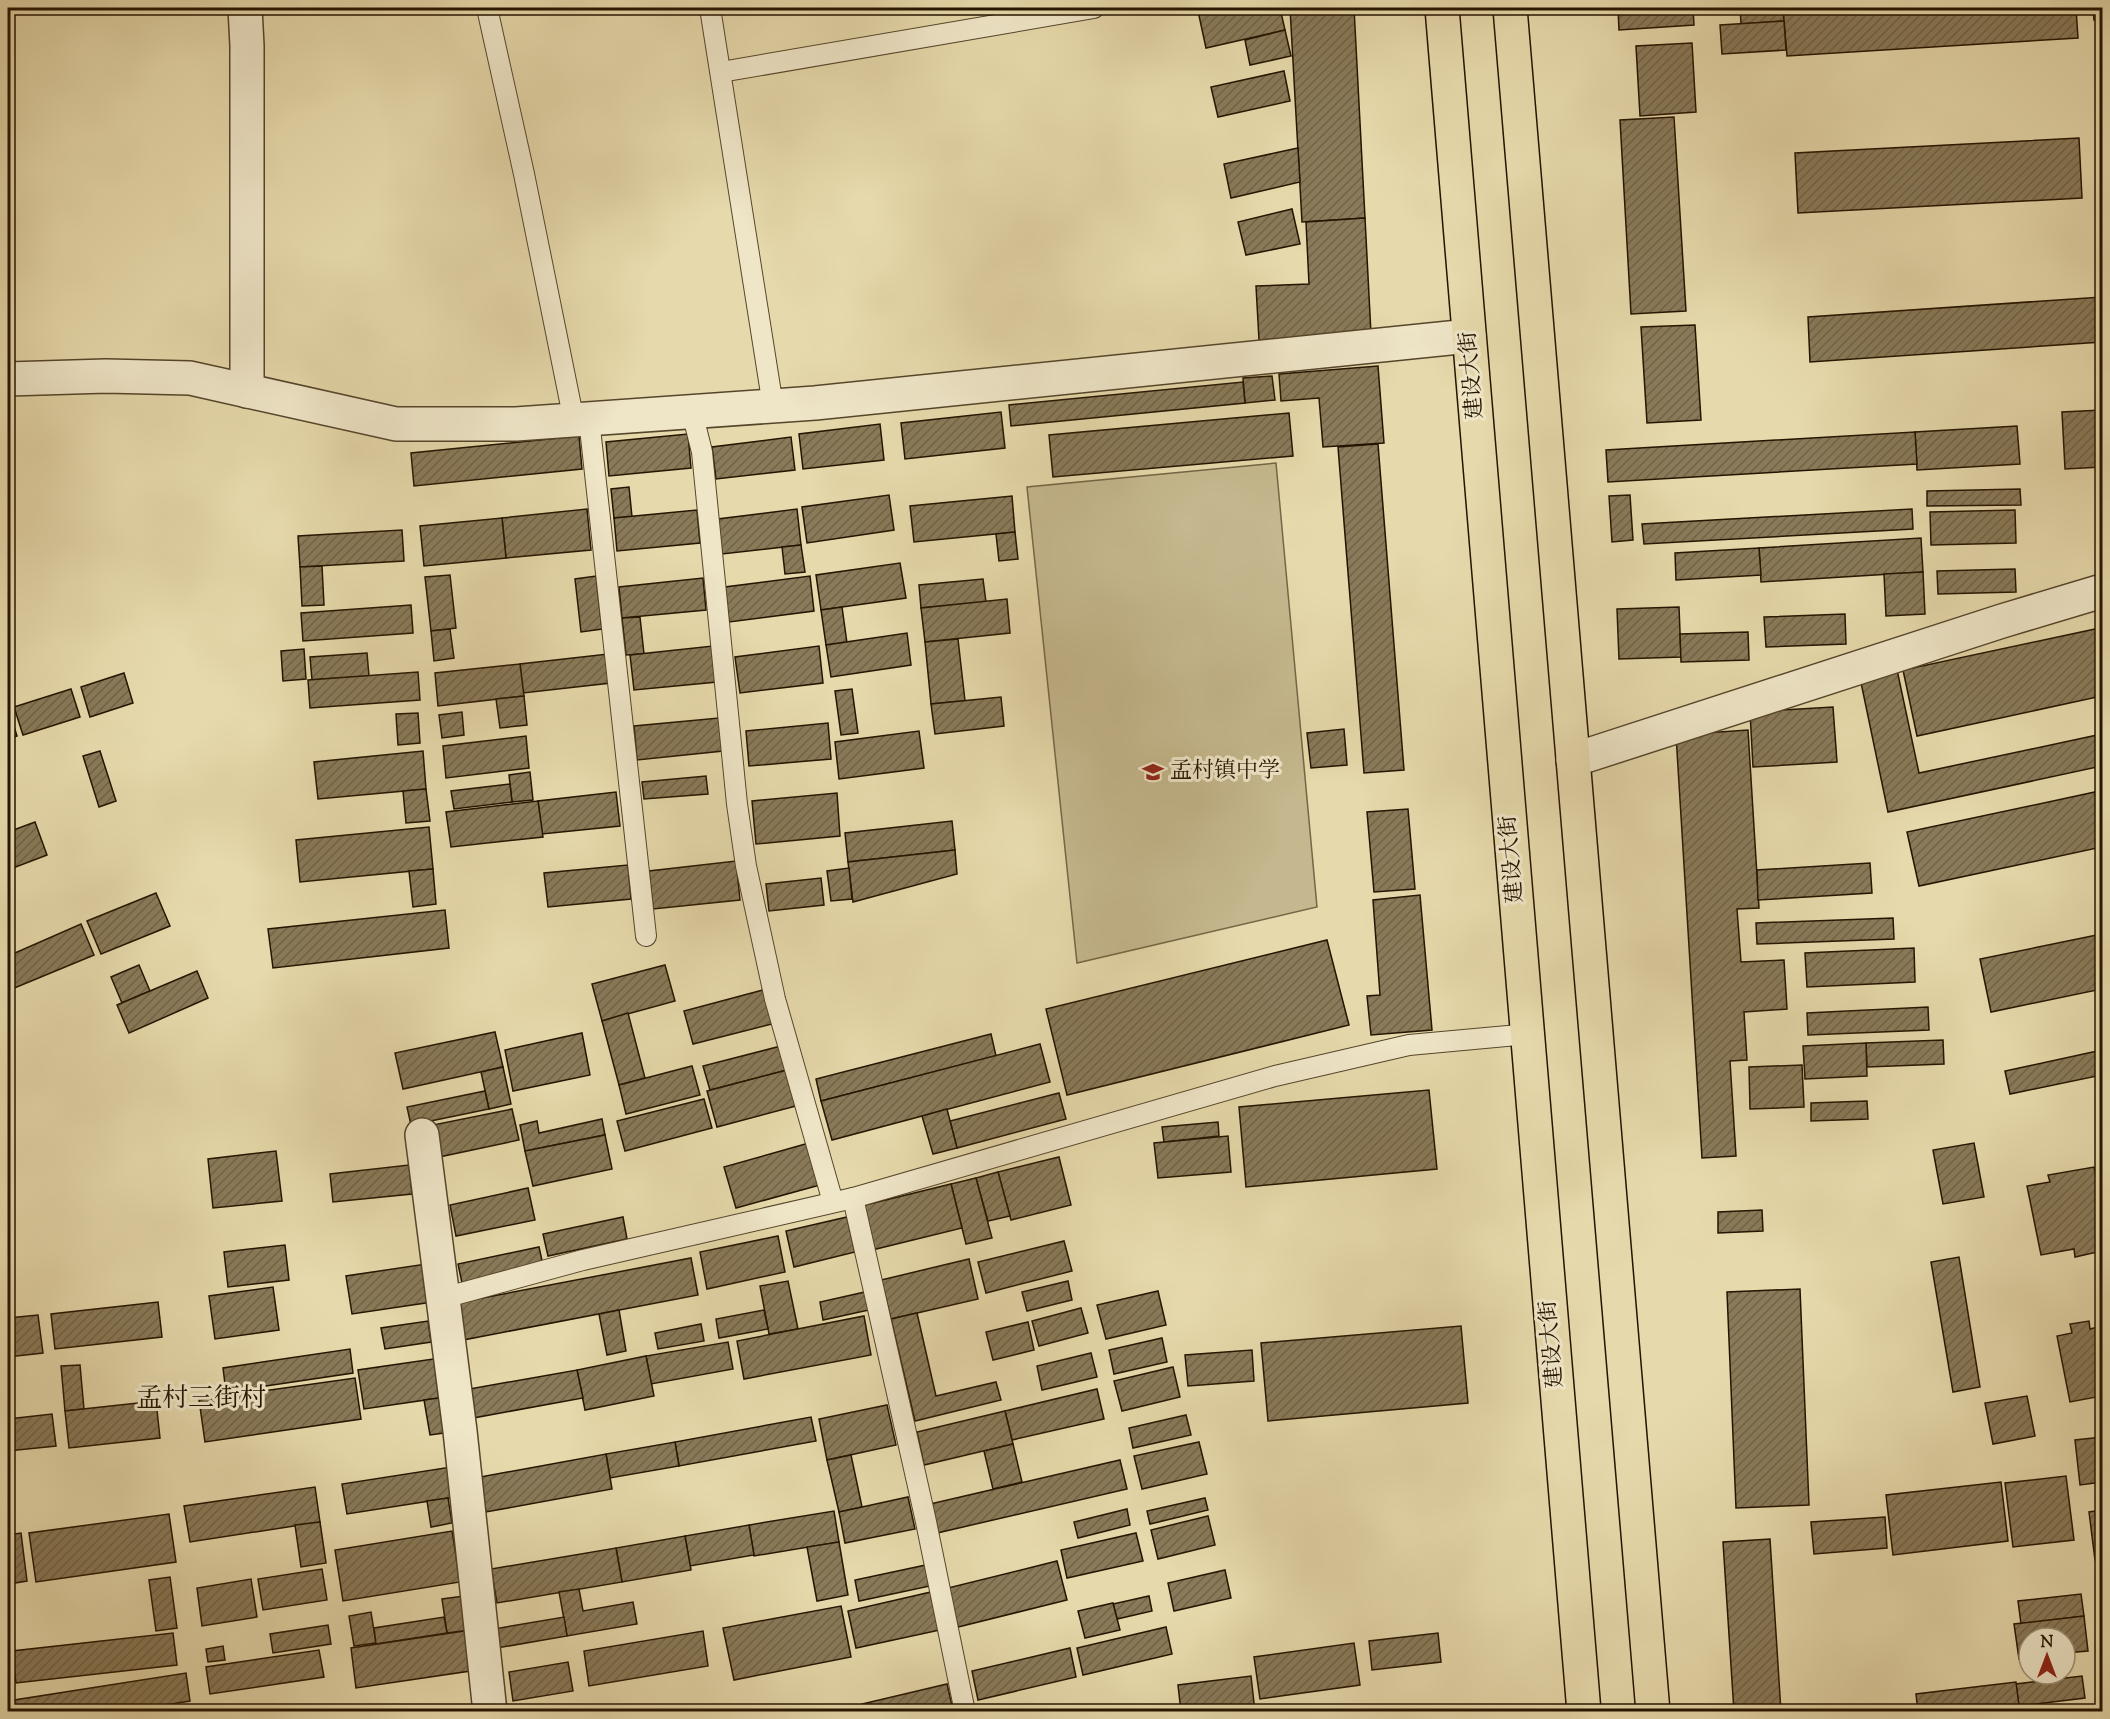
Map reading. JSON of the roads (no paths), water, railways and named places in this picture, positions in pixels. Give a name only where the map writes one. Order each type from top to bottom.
[{"type":"main road","name":"建设大街","points":[[1442,8],[1584,1712]]},
{"type":"main road","points":[[1510,8],[1653,1712]]},
{"type":"street","points":[[246,8],[247,391]]},
{"type":"street","points":[[8,379],[106,376],[190,378],[396,424],[516,424],[815,404],[1469,336]]},
{"type":"street","points":[[1573,760],[2002,621],[2103,591]]},
{"type":"street","points":[[422,1135],[461,1442],[490,1712]]},
{"type":"lane","points":[[487,8],[582,420],[646,936]]},
{"type":"lane","points":[[710,8],[773,406]]},
{"type":"lane","points":[[721,72],[1094,8]]},
{"type":"lane","points":[[692,412],[702,452],[737,804],[746,866],[775,999],[833,1202]]},
{"type":"lane","points":[[443,1298],[583,1260],[853,1198],[1275,1076],[1409,1045],[1528,1034]]},
{"type":"lane","points":[[853,1198],[925,1517],[965,1712]]},
{"type":"place","name":"孟村镇中学","points":[[1153,772]]},
{"type":"district","name":"孟村三街村","points":[[201,1399]]}]
